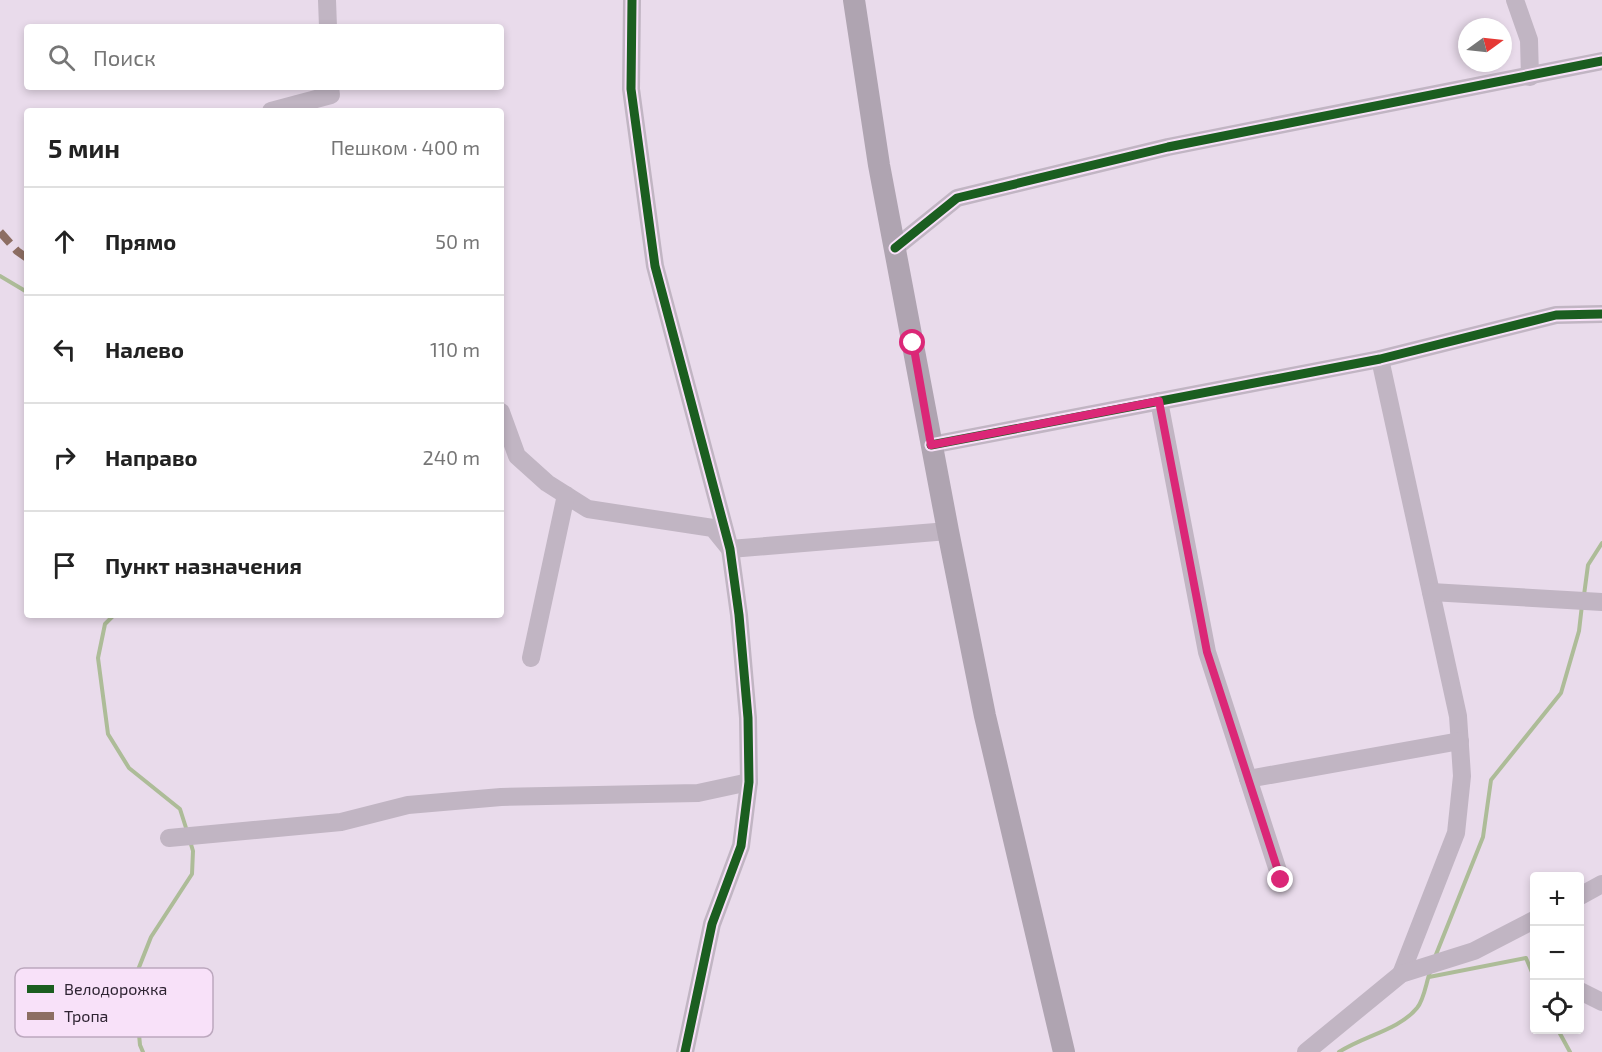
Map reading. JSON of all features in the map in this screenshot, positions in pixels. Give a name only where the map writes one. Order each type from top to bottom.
[{"type":"main road","points":[[854,0],[879,165],[948,531],[985,716],[1064,1052]]},
{"type":"street","points":[[327,0],[328,24]]},
{"type":"street","points":[[633,0],[631,89],[655,266],[730,549],[739,615],[748,718],[749,782],[741,846],[712,924],[685,1052]]},
{"type":"street","points":[[1515,0],[1529,40],[1530,77]]},
{"type":"street","points":[[895,248],[957,198],[1167,147],[1602,61]]},
{"type":"street","points":[[282,108],[331,95],[330,90]]},
{"type":"street","points":[[931,445],[1380,359],[1556,315],[1602,314]]},
{"type":"street","points":[[1380,359],[1458,716],[1462,776],[1456,833],[1401,974]]},
{"type":"street","points":[[1159,401],[1207,652],[1281,880]]},
{"type":"street","points":[[504,420],[517,456],[548,483],[588,509],[713,528],[730,549]]},
{"type":"street","points":[[531,657],[566,495]]},
{"type":"street","points":[[730,549],[948,531]]},
{"type":"street","points":[[1431,592],[1602,602]]},
{"type":"street","points":[[1248,779],[1460,741]]},
{"type":"street","points":[[170,838],[341,822],[408,805],[501,797],[698,793],[749,782]]},
{"type":"street","points":[[1584,894],[1602,884]]},
{"type":"street","points":[[1306,1052],[1401,974],[1474,951],[1530,923]]},
{"type":"street","points":[[1584,993],[1602,1002]]},
{"type":"waterway","points":[[0,276],[24,290]]},
{"type":"waterway","points":[[1584,595],[1588,565],[1602,543]]},
{"type":"waterway","points":[[1435,957],[1483,837],[1491,780],[1561,693],[1579,631],[1582,605]]},
{"type":"waterway","points":[[111,618],[105,624],[98,658],[108,734],[129,768],[180,809],[187,831]]},
{"type":"waterway","points":[[139,968],[151,937],[192,874],[193,851],[190,841]]},
{"type":"waterway","points":[[1429,977],[1526,958],[1530,968]]},
{"type":"waterway","points":[[1339,1052],[1409,1016],[1421,1001],[1430,972]]},
{"type":"waterway","points":[[1560,1034],[1570,1052]]},
{"type":"waterway","points":[[139,1037],[143,1052]]},
{"type":"marked path","points":[[0,232],[24,256]]},
{"type":"cycle path","points":[[632,0],[631,89],[655,266],[730,549],[739,615],[748,718],[749,782],[741,846],[712,924],[685,1052]]},
{"type":"cycle path","points":[[895,248],[957,198],[1168,147],[1602,61]]},
{"type":"cycle path","points":[[931,445],[1380,359],[1556,315],[1602,314]]},
{"type":"route","points":[[913,343],[931,445],[1159,401],[1207,652],[1281,880]]}]
